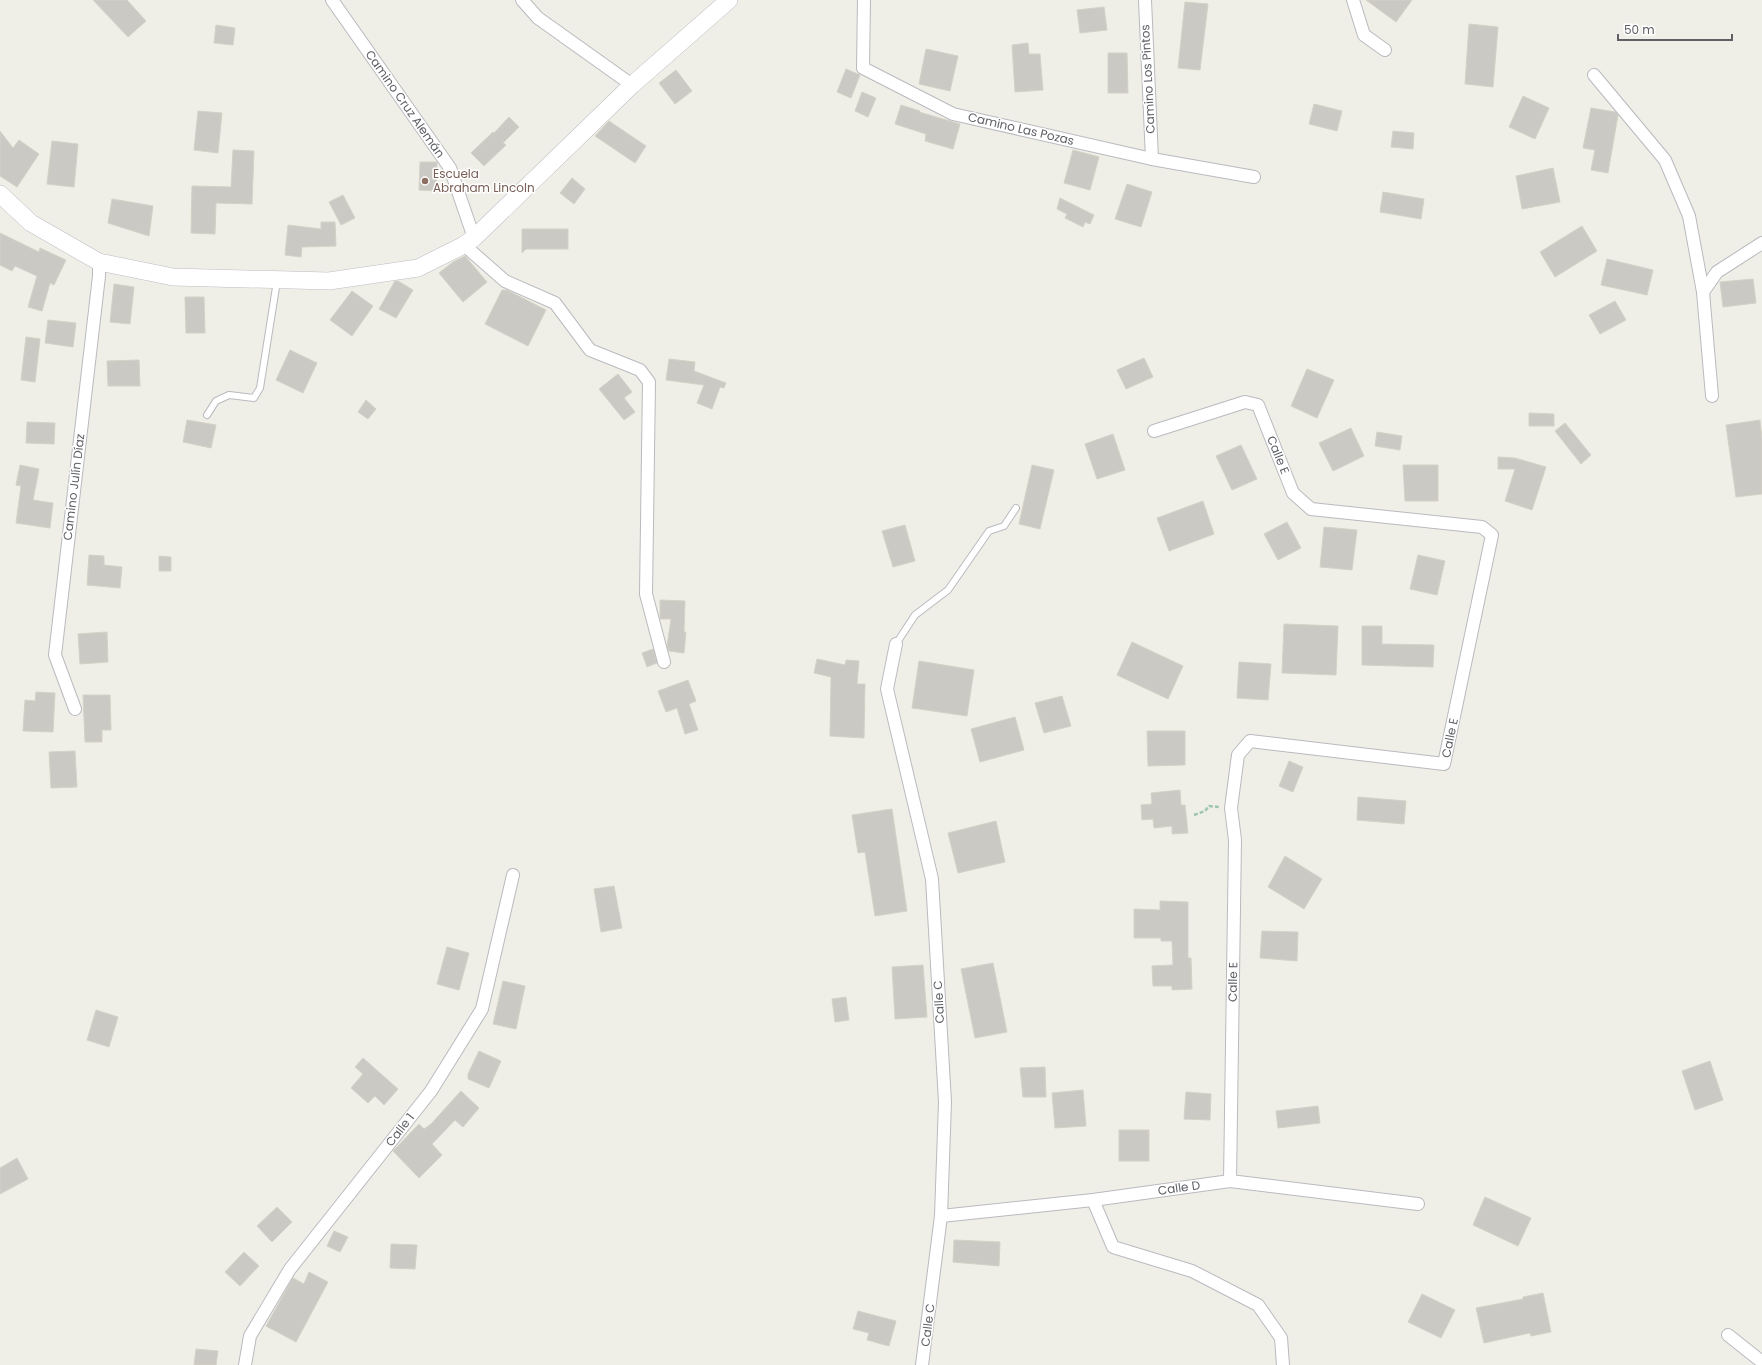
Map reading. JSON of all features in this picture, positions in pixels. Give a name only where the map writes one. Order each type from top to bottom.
[{"type":"street","name":"Camino Cruz Alemán","points":[[332,0],[450,168],[469,242]]},
{"type":"street","points":[[522,0],[538,18],[632,85]]},
{"type":"street","points":[[0,194],[32,223],[99,262],[173,276],[328,281],[418,268],[469,242],[632,85],[729,0]]},
{"type":"street","name":"Camino Las Pozas","points":[[864,0],[863,68],[953,114],[1152,159],[1254,177]]},
{"type":"street","name":"Camino Los Pintos","points":[[1145,0],[1152,159]]},
{"type":"street","points":[[1353,0],[1364,35],[1385,50]]},
{"type":"street","points":[[1594,75],[1665,160],[1690,216],[1703,292],[1712,396]]},
{"type":"street","points":[[469,242],[506,281],[555,303],[590,350],[640,370],[649,382],[646,594],[664,662]]},
{"type":"street","points":[[1703,292],[1717,272],[1762,243]]},
{"type":"street","name":"Camino Julín Díaz","points":[[76,709],[55,656],[99,276],[99,262]]},
{"type":"street","name":"Calle E","points":[[1154,431],[1245,402],[1258,405],[1293,493],[1312,509],[1482,527],[1492,535],[1444,764],[1250,741],[1238,755],[1231,808],[1235,840],[1230,1181]]},
{"type":"street","name":"Calle C","points":[[896,644],[887,689],[932,879],[945,1102],[941,1216],[922,1365]]},
{"type":"street","name":"Calle 1","points":[[245,1365],[250,1336],[290,1269],[431,1091],[482,1008],[513,874]]},
{"type":"street","name":"Calle D","points":[[941,1216],[1093,1200],[1230,1181],[1418,1204]]},
{"type":"street","points":[[1093,1200],[1113,1246],[1192,1271],[1258,1305],[1281,1338],[1283,1365]]},
{"type":"street","points":[[1728,1335],[1762,1362]]},
{"type":"lane","points":[[207,415],[216,401],[229,395],[254,398],[260,388],[278,280]]},
{"type":"lane","points":[[896,644],[915,615],[948,590],[990,531],[1004,526],[1016,508]]},
{"type":"path","points":[[1194,815],[1205,812],[1209,806],[1231,808]]},
{"type":"building","points":[[93,0],[127,0],[146,21],[128,37]]},
{"type":"building","points":[[1366,0],[1412,0],[1396,22]]},
{"type":"building","points":[[1185,2],[1208,4],[1200,70],[1178,68]]},
{"type":"building","points":[[1104,7],[1107,30],[1080,33],[1077,10]]},
{"type":"building","points":[[1469,24],[1498,27],[1493,87],[1465,84]]},
{"type":"building","points":[[216,25],[235,28],[233,45],[214,43]]},
{"type":"building","points":[[1028,43],[1029,54],[1040,54],[1043,90],[1015,92],[1012,45]]},
{"type":"building","points":[[926,49],[958,56],[950,91],[919,84]]},
{"type":"building","points":[[1108,53],[1127,53],[1128,93],[1108,93]]},
{"type":"building","points":[[846,69],[860,75],[851,98],[837,92]]},
{"type":"building","points":[[676,70],[692,91],[675,104],[659,83]]},
{"type":"building","points":[[862,92],[876,98],[868,117],[855,111]]},
{"type":"building","points":[[1523,96],[1549,108],[1535,139],[1509,127]]},
{"type":"building","points":[[1314,104],[1342,111],[1337,131],[1309,124]]},
{"type":"building","points":[[901,105],[960,124],[953,149],[925,141],[926,134],[895,124]]},
{"type":"building","points":[[1591,108],[1615,112],[1618,115],[1608,173],[1591,170],[1595,150],[1583,148]]},
{"type":"building","points":[[198,111],[222,113],[218,153],[194,150]]},
{"type":"building","points":[[509,117],[519,127],[503,143],[506,145],[484,166],[471,153],[493,132],[494,133]]},
{"type":"building","points":[[609,121],[646,146],[635,163],[595,136]]},
{"type":"building","points":[[0,131],[13,148],[19,140],[39,154],[17,187],[0,176]]},
{"type":"building","points":[[1393,131],[1414,133],[1413,149],[1391,147]]},
{"type":"building","points":[[52,141],[78,144],[74,187],[47,184]]},
{"type":"building","points":[[233,150],[254,151],[252,204],[216,203],[215,234],[191,233],[192,186],[231,187]]},
{"type":"building","points":[[1073,150],[1099,157],[1090,190],[1064,183]]},
{"type":"building","points":[[420,162],[437,162],[436,191],[419,190]]},
{"type":"building","points":[[1553,168],[1560,202],[1522,209],[1516,176]]},
{"type":"building","points":[[572,178],[585,189],[574,204],[560,193]]},
{"type":"building","points":[[1127,184],[1152,192],[1141,227],[1115,219]]},
{"type":"building","points":[[1383,192],[1424,199],[1421,219],[1380,212]]},
{"type":"building","points":[[343,195],[355,218],[341,225],[329,202]]},
{"type":"building","points":[[1060,198],[1094,215],[1090,224],[1085,222],[1083,227],[1065,218],[1067,214],[1057,209]]},
{"type":"building","points":[[112,199],[153,206],[149,236],[108,223]]},
{"type":"building","points":[[321,222],[335,222],[336,246],[302,247],[301,257],[285,255],[288,225],[321,229]]},
{"type":"building","points":[[1582,226],[1597,251],[1555,277],[1540,252]]},
{"type":"building","points":[[522,229],[568,229],[568,249],[526,249],[522,253]]},
{"type":"building","points":[[0,233],[39,252],[40,248],[66,260],[54,285],[50,283],[42,311],[28,307],[37,276],[15,266],[12,271],[0,265]]},
{"type":"building","points":[[465,256],[487,282],[463,302],[439,273],[453,262]]},
{"type":"building","points":[[1607,259],[1653,270],[1647,295],[1601,285]]},
{"type":"building","points":[[1753,279],[1756,303],[1723,307],[1720,282]]},
{"type":"building","points":[[395,281],[398,281],[413,290],[396,318],[379,309]]},
{"type":"building","points":[[114,284],[134,287],[130,324],[110,322]]},
{"type":"building","points":[[502,290],[507,290],[546,310],[528,346],[485,324]]},
{"type":"building","points":[[352,291],[373,306],[352,336],[330,320]]},
{"type":"building","points":[[185,297],[204,297],[205,333],[186,333]]},
{"type":"building","points":[[1615,301],[1626,320],[1600,334],[1589,315]]},
{"type":"building","points":[[48,320],[76,323],[73,347],[45,343]]},
{"type":"building","points":[[26,337],[40,339],[35,382],[21,380]]},
{"type":"building","points":[[290,350],[317,363],[303,393],[276,380]]},
{"type":"building","points":[[1144,358],[1153,377],[1126,389],[1117,370]]},
{"type":"building","points":[[669,359],[695,362],[694,371],[726,383],[724,388],[720,387],[712,409],[697,403],[704,385],[666,380]]},
{"type":"building","points":[[139,360],[140,386],[108,386],[107,361]]},
{"type":"building","points":[[1307,369],[1334,380],[1317,418],[1291,406]]},
{"type":"building","points":[[618,374],[632,392],[624,398],[635,412],[624,420],[599,389]]},
{"type":"building","points":[[366,400],[376,409],[368,419],[358,412]]},
{"type":"building","points":[[1529,413],[1554,414],[1554,426],[1529,426]]},
{"type":"building","points":[[187,420],[216,425],[211,448],[183,442]]},
{"type":"building","points":[[1760,420],[1762,438],[1762,494],[1736,497],[1726,425]]},
{"type":"building","points":[[27,422],[55,423],[54,444],[26,443]]},
{"type":"building","points":[[1565,423],[1591,455],[1581,464],[1555,431]]},
{"type":"building","points":[[1351,428],[1364,456],[1333,471],[1319,443]]},
{"type":"building","points":[[1377,432],[1402,436],[1400,450],[1375,446]]},
{"type":"building","points":[[1113,434],[1125,470],[1097,479],[1085,444]]},
{"type":"building","points":[[1241,445],[1257,479],[1232,490],[1216,456]]},
{"type":"building","points":[[1498,457],[1515,458],[1546,467],[1532,510],[1505,501],[1515,469],[1498,469]]},
{"type":"building","points":[[20,465],[39,469],[33,500],[53,503],[50,528],[16,523],[21,486],[16,485]]},
{"type":"building","points":[[1032,465],[1054,470],[1040,529],[1019,524]]},
{"type":"building","points":[[1403,465],[1438,465],[1438,501],[1405,501]]},
{"type":"building","points":[[1203,501],[1214,534],[1169,551],[1157,518]]},
{"type":"building","points":[[1287,522],[1301,548],[1278,560],[1264,534]]},
{"type":"building","points":[[905,525],[915,561],[893,567],[882,531]]},
{"type":"building","points":[[1324,527],[1357,530],[1352,570],[1320,567]]},
{"type":"building","points":[[89,555],[104,556],[104,565],[122,567],[120,588],[87,585]]},
{"type":"building","points":[[1418,555],[1445,561],[1437,595],[1410,589]]},
{"type":"building","points":[[159,556],[171,557],[171,571],[159,571]]},
{"type":"building","points":[[660,600],[685,601],[684,632],[686,632],[684,653],[669,651],[667,646],[671,619],[660,619]]},
{"type":"building","points":[[1284,624],[1338,626],[1336,675],[1282,673]]},
{"type":"building","points":[[1362,626],[1382,626],[1382,644],[1434,645],[1433,667],[1362,665]]},
{"type":"building","points":[[107,632],[108,662],[80,664],[78,634]]},
{"type":"building","points":[[1132,642],[1183,666],[1168,699],[1117,675]]},
{"type":"building","points":[[653,649],[657,663],[647,667],[642,653]]},
{"type":"building","points":[[817,659],[845,665],[846,660],[859,661],[857,684],[865,684],[864,738],[830,736],[831,677],[814,673]]},
{"type":"building","points":[[919,661],[974,670],[967,716],[912,708]]},
{"type":"building","points":[[1239,662],[1271,664],[1268,700],[1237,698]]},
{"type":"building","points":[[688,680],[696,701],[689,704],[698,730],[685,734],[677,708],[666,712],[658,691]]},
{"type":"building","points":[[36,692],[55,693],[53,732],[23,731],[25,700],[35,701]]},
{"type":"building","points":[[83,695],[110,695],[111,730],[102,730],[102,742],[85,742]]},
{"type":"building","points":[[1062,696],[1071,726],[1044,733],[1035,703]]},
{"type":"building","points":[[1015,717],[1024,750],[980,762],[971,729]]},
{"type":"building","points":[[1147,731],[1185,731],[1185,765],[1148,766]]},
{"type":"building","points":[[75,751],[77,787],[51,788],[49,752]]},
{"type":"building","points":[[1289,761],[1303,767],[1293,792],[1279,786]]},
{"type":"building","points":[[1180,790],[1181,805],[1185,805],[1188,833],[1172,834],[1172,826],[1154,828],[1153,819],[1142,820],[1141,805],[1152,804],[1151,793]]},
{"type":"building","points":[[1358,797],[1406,801],[1404,824],[1357,820]]},
{"type":"building","points":[[892,809],[907,911],[875,916],[865,852],[858,853],[852,815]]},
{"type":"building","points":[[996,821],[1005,862],[958,873],[948,833]]},
{"type":"building","points":[[1285,856],[1322,879],[1304,909],[1268,887]]},
{"type":"building","points":[[614,886],[622,928],[601,932],[594,889]]},
{"type":"building","points":[[1160,901],[1188,902],[1188,958],[1191,958],[1192,989],[1172,990],[1172,986],[1153,986],[1152,966],[1173,965],[1172,941],[1161,941],[1161,938],[1134,938],[1134,909],[1160,910]]},
{"type":"building","points":[[1262,931],[1298,932],[1297,961],[1260,958]]},
{"type":"building","points":[[447,947],[469,953],[459,990],[437,984]]},
{"type":"building","points":[[993,963],[1007,1032],[975,1038],[961,969]]},
{"type":"building","points":[[923,965],[927,1017],[895,1019],[892,967]]},
{"type":"building","points":[[503,981],[525,986],[516,1029],[493,1024]]},
{"type":"building","points":[[846,997],[849,1020],[835,1022],[832,999]]},
{"type":"building","points":[[96,1010],[118,1017],[109,1047],[87,1040]]},
{"type":"building","points":[[479,1051],[501,1061],[489,1088],[468,1079],[468,1074]]},
{"type":"building","points":[[363,1058],[398,1089],[384,1105],[375,1096],[368,1103],[351,1088],[363,1074],[355,1067]]},
{"type":"building","points":[[1710,1061],[1723,1100],[1695,1110],[1682,1071]]},
{"type":"building","points":[[1045,1067],[1046,1097],[1023,1097],[1020,1068]]},
{"type":"building","points":[[1083,1090],[1086,1126],[1055,1128],[1052,1093]]},
{"type":"building","points":[[461,1091],[479,1108],[463,1127],[455,1120],[432,1144],[442,1155],[419,1178],[393,1151],[419,1124],[424,1129],[431,1124]]},
{"type":"building","points":[[1186,1092],[1211,1094],[1210,1120],[1184,1119]]},
{"type":"building","points":[[1318,1106],[1320,1123],[1278,1128],[1276,1111]]},
{"type":"building","points":[[1119,1130],[1149,1130],[1149,1161],[1119,1161]]},
{"type":"building","points":[[17,1158],[28,1179],[0,1194],[0,1168]]},
{"type":"building","points":[[1485,1197],[1531,1218],[1518,1246],[1473,1225]]},
{"type":"building","points":[[277,1207],[292,1222],[272,1242],[257,1226]]},
{"type":"building","points":[[334,1231],[348,1237],[340,1252],[327,1246]]},
{"type":"building","points":[[954,1240],[1000,1242],[999,1266],[953,1262]]},
{"type":"building","points":[[391,1244],[417,1245],[415,1269],[390,1268]]},
{"type":"building","points":[[244,1252],[259,1266],[240,1286],[225,1272]]},
{"type":"building","points":[[309,1272],[328,1282],[296,1342],[266,1326],[293,1278],[304,1284]]},
{"type":"building","points":[[1543,1293],[1551,1332],[1531,1336],[1530,1333],[1484,1343],[1476,1308],[1523,1299],[1523,1297]]},
{"type":"building","points":[[1422,1294],[1455,1310],[1441,1338],[1408,1322]]},
{"type":"building","points":[[858,1311],[896,1321],[889,1346],[867,1340],[869,1333],[853,1329]]},
{"type":"building","points":[[196,1349],[218,1351],[216,1365],[194,1365]]},
{"type":"place","name":"Escuela Abraham Lincoln","points":[[425,181]]}]
